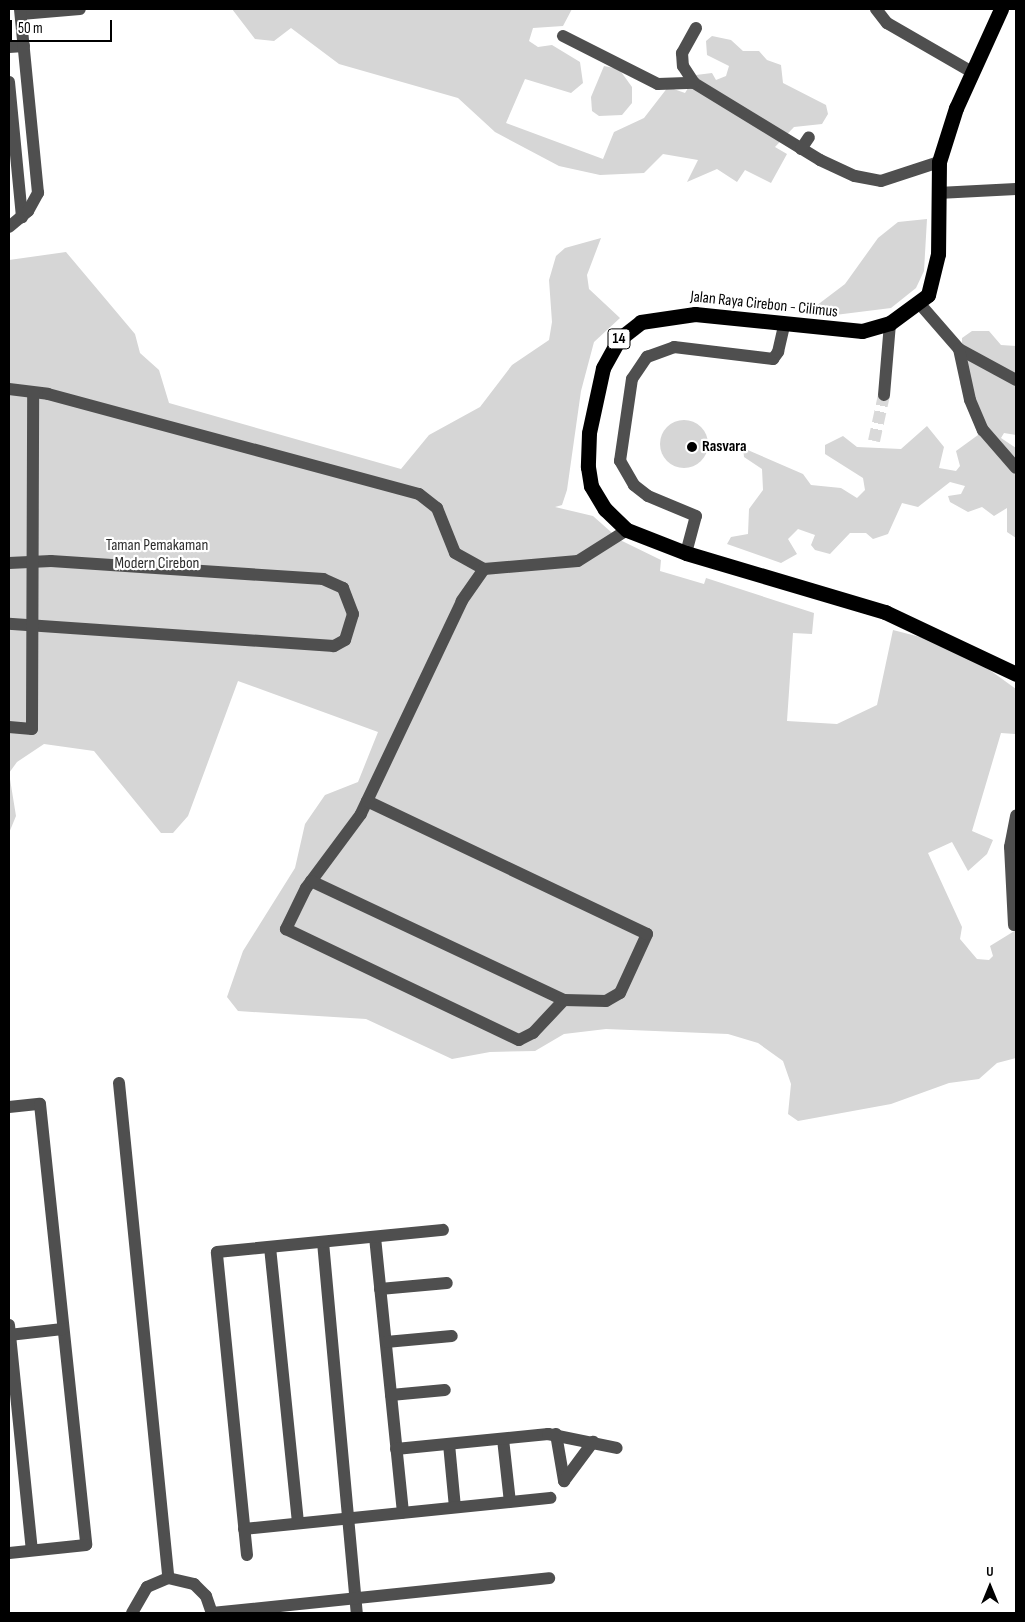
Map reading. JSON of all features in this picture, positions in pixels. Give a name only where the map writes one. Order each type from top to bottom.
[{"type":"highway","name":"Jalan Raya Cirebon - Cilimus","points":[[1001,9],[972,72],[939,162],[936,266],[928,295],[890,323],[862,331],[676,314],[641,322],[619,339],[600,377],[588,468],[605,509],[627,530],[686,553],[885,612],[1016,674]]},
{"type":"street","points":[[9,227],[22,217],[38,193],[20,11],[80,9]]},
{"type":"street","points":[[876,9],[887,23],[972,72]]},
{"type":"street","points":[[696,28],[682,53],[683,66],[694,83],[802,150],[869,180],[894,178],[939,162]]},
{"type":"street","points":[[563,36],[658,84],[694,83]]},
{"type":"street","points":[[9,47],[24,46]]},
{"type":"street","points":[[9,82],[22,217]]},
{"type":"street","points":[[802,150],[809,137]]},
{"type":"street","points":[[938,194],[1016,190]]},
{"type":"street","points":[[918,304],[959,349],[1016,380]]},
{"type":"street","points":[[884,395],[890,323]]},
{"type":"street","points":[[686,553],[696,516],[648,496],[634,485],[620,461],[632,379],[647,357],[674,347],[773,359],[778,352],[784,325]]},
{"type":"street","points":[[959,349],[970,400],[982,430],[1016,468]]},
{"type":"street","points":[[9,388],[285,456],[430,500],[455,553],[484,569],[578,561],[627,530]]},
{"type":"street","points":[[9,727],[32,728],[32,393]]},
{"type":"street","points":[[9,563],[32,562],[323,579],[343,588],[353,614],[345,640],[334,646],[9,624]]},
{"type":"street","points":[[484,569],[462,601],[367,801],[311,881],[286,930],[519,1040],[533,1033],[564,1000]]},
{"type":"street","points":[[311,881],[564,1000],[606,1001],[620,994],[647,934],[367,801]]},
{"type":"street","points":[[1014,925],[1010,848],[1016,816]]},
{"type":"street","points":[[119,1082],[168,1578]]},
{"type":"street","points":[[9,1107],[40,1104],[86,1545],[9,1553]]},
{"type":"street","points":[[247,1555],[216,1252],[443,1230]]},
{"type":"street","points":[[375,1237],[403,1513]]},
{"type":"street","points":[[323,1242],[351,1518],[357,1613]]},
{"type":"street","points":[[270,1247],[298,1523]]},
{"type":"street","points":[[380,1289],[447,1282]]},
{"type":"street","points":[[32,1550],[9,1331],[64,1329]]},
{"type":"street","points":[[386,1342],[452,1336]]},
{"type":"street","points":[[391,1395],[445,1390]]},
{"type":"street","points":[[396,1449],[556,1434],[617,1448]]},
{"type":"street","points":[[556,1434],[564,1480],[593,1442]]},
{"type":"street","points":[[503,1439],[510,1502]]},
{"type":"street","points":[[449,1444],[455,1507]]},
{"type":"street","points":[[244,1529],[550,1498]]},
{"type":"street","points":[[132,1613],[147,1587],[168,1578],[194,1584],[206,1596],[212,1613],[549,1578]]},
{"type":"green space","points":[[232,9],[572,9],[563,26],[533,28],[529,41],[538,47],[552,45],[580,62],[583,83],[571,93],[525,79],[506,123],[603,159],[614,132],[644,118],[668,87],[685,93],[696,75],[712,73],[716,80],[726,76],[729,66],[707,55],[706,41],[712,36],[731,40],[743,51],[759,51],[767,60],[781,65],[783,83],[826,105],[828,114],[822,124],[794,127],[775,147],[787,154],[771,183],[745,170],[737,182],[717,169],[687,182],[698,160],[663,154],[644,173],[600,175],[559,166],[495,132],[458,98],[339,64],[291,28],[274,41],[255,39]]},
{"type":"green space","points":[[604,66],[619,69],[632,87],[632,103],[622,115],[599,116],[592,111],[591,97]]},
{"type":"green space","points":[[927,219],[924,271],[916,288],[891,308],[835,315],[799,311],[812,309],[845,284],[878,238],[898,222]]},
{"type":"green space","name":"Taman Pemakaman Modern Cirebon","points":[[601,238],[587,275],[589,289],[620,318],[594,342],[581,391],[567,490],[562,505],[555,507],[593,516],[620,540],[661,560],[660,571],[704,584],[706,578],[814,613],[812,634],[793,633],[787,721],[837,724],[877,705],[893,630],[924,638],[980,663],[1016,689],[1015,734],[1001,733],[972,831],[993,840],[987,854],[968,871],[952,842],[928,853],[962,927],[960,939],[977,959],[989,960],[993,956],[990,946],[1016,930],[1016,1058],[997,1063],[979,1079],[949,1083],[891,1104],[798,1121],[788,1114],[791,1084],[783,1061],[758,1043],[728,1034],[606,1029],[564,1034],[535,1051],[490,1052],[452,1059],[366,1019],[238,1011],[227,997],[243,951],[295,868],[305,824],[325,795],[358,782],[378,732],[238,681],[188,816],[173,833],[161,833],[94,751],[44,744],[17,762],[9,773],[9,260],[66,252],[135,334],[140,353],[159,370],[169,403],[401,469],[429,435],[480,407],[512,365],[549,340],[552,322],[549,280],[556,256],[565,248]]},
{"type":"green space","points":[[972,331],[989,331],[1001,345],[1016,346],[1016,376],[962,345],[962,338]]},
{"type":"green space","points":[[966,358],[1016,385],[1016,435],[1004,433],[1001,438],[1016,448],[1016,538],[1007,532],[1007,508],[994,516],[982,507],[968,512],[950,502],[948,496],[961,494],[965,486],[950,482],[918,507],[902,503],[888,534],[873,539],[866,533],[850,533],[830,554],[815,550],[811,545],[815,535],[798,529],[788,539],[797,554],[781,563],[727,544],[731,537],[748,534],[749,509],[763,490],[762,469],[744,457],[743,448],[803,474],[811,485],[841,488],[857,498],[865,490],[863,478],[825,454],[825,445],[843,436],[857,447],[901,449],[927,426],[944,447],[939,468],[956,471],[960,466],[956,451],[978,435],[960,383]]},
{"type":"green space","points":[[679,420],[689,420],[701,427],[708,439],[708,449],[701,461],[689,468],[679,468],[671,464],[664,457],[660,449],[660,439],[664,431],[671,424]]},
{"type":"green space","points":[[9,773],[16,816],[9,833]]},
{"type":"tunnel","points":[[874,441],[884,395]]},
{"type":"place","name":"Rasvara","points":[[692,447]]}]
